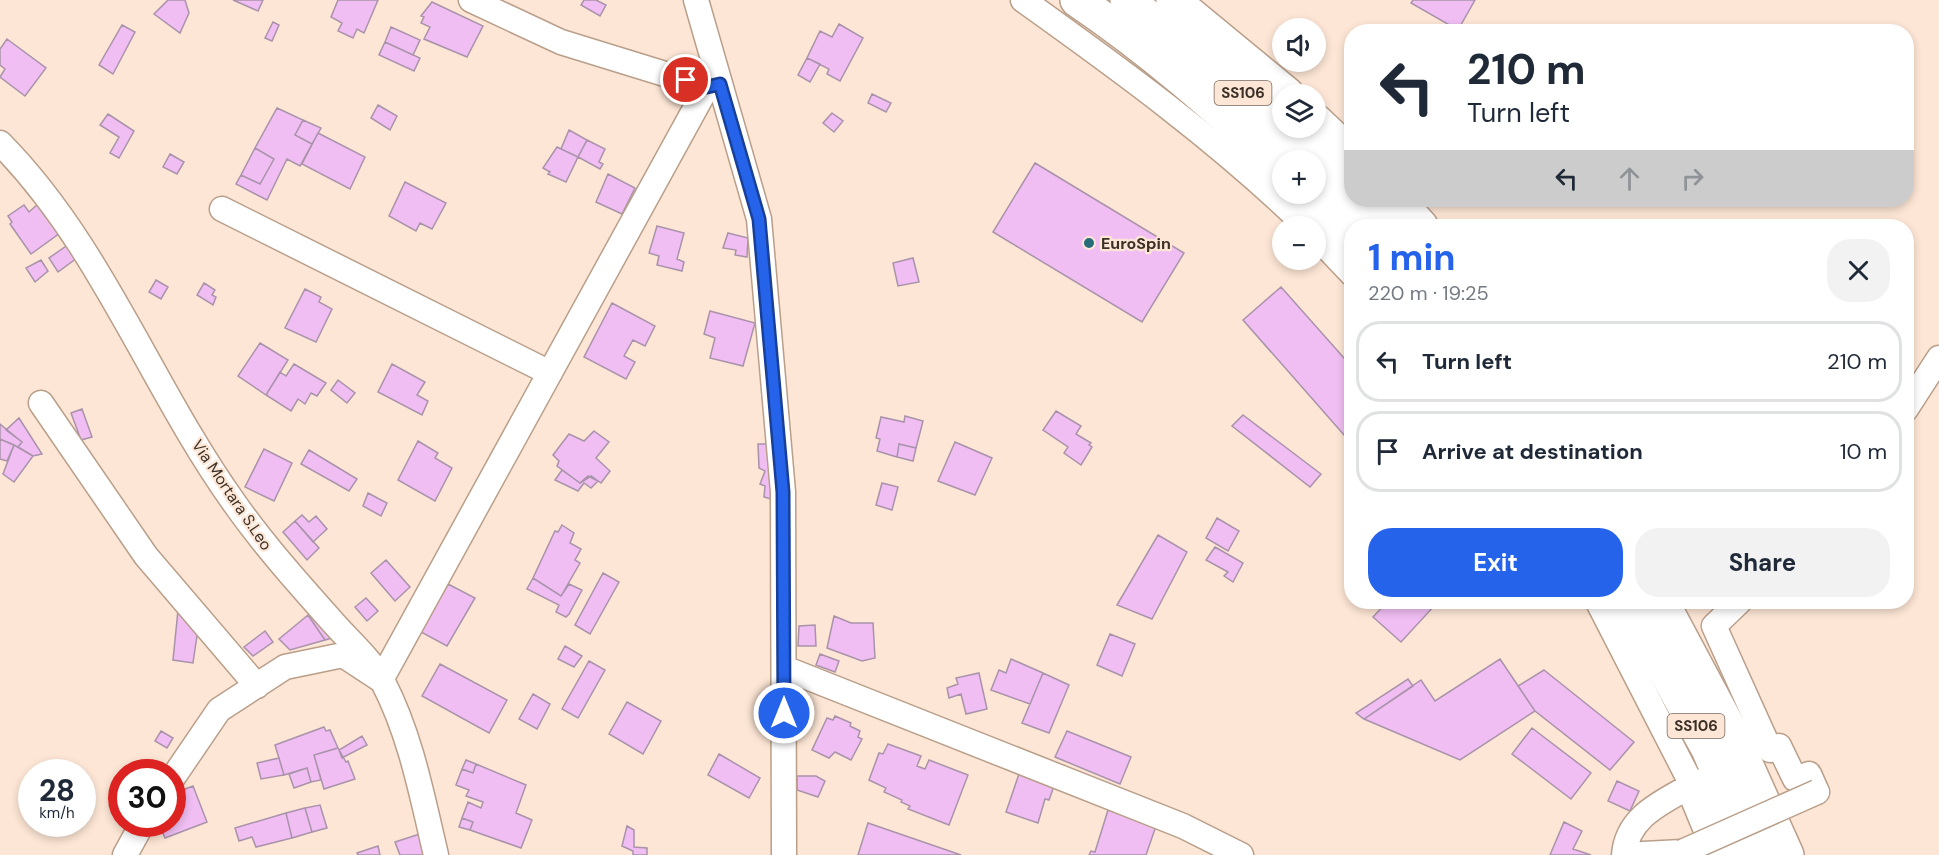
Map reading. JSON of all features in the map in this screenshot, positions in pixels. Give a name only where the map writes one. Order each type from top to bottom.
[{"type":"highway","points":[[1053,0],[1131,36]]},
{"type":"highway","name":"SS106","points":[[1077,0],[1131,36],[1202,94],[1272,159]]},
{"type":"highway","name":"SS106","points":[[1127,0],[1221,74],[1344,187]]},
{"type":"highway","points":[[1173,0],[1275,84]]},
{"type":"highway","points":[[1326,130],[1344,147]]},
{"type":"highway","points":[[1320,204],[1344,226]]},
{"type":"highway","points":[[1364,207],[1377,219]]},
{"type":"highway","points":[[1403,207],[1415,219]]},
{"type":"highway","name":"SS106","points":[[1631,609],[1708,749],[1754,855]]},
{"type":"highway","name":"SS106","points":[[1668,609],[1733,735],[1787,855]]},
{"type":"highway","points":[[1692,785],[1721,855]]},
{"type":"street","points":[[471,0],[561,42],[714,85]]},
{"type":"street","points":[[696,0],[714,85],[759,219],[783,492],[784,855]]},
{"type":"street","points":[[1023,0],[1109,62],[1230,157],[1295,216]]},
{"type":"street","points":[[186,759],[219,710],[285,667],[343,655],[381,680],[550,373],[714,85]]},
{"type":"street","name":"Via Mortara S.Leo","points":[[0,143],[43,189],[89,257],[164,391],[234,502],[274,557],[381,680],[407,736],[436,855]]},
{"type":"street","points":[[222,209],[550,373]]},
{"type":"street","points":[[1326,247],[1344,266]]},
{"type":"street","points":[[1914,397],[1939,358]]},
{"type":"street","points":[[41,403],[146,556],[257,686]]},
{"type":"street","points":[[1602,609],[1692,785],[1643,814],[1625,843],[1624,855],[1682,852],[1817,792],[1809,774],[1795,778],[1779,746],[1770,750],[1714,626],[1732,609]]},
{"type":"street","points":[[784,668],[1183,826],[1241,855]]},
{"type":"street","points":[[125,855],[135,837]]},
{"type":"building","points":[[168,0],[185,0],[189,13],[180,33],[154,14]]},
{"type":"building","points":[[233,0],[263,0],[258,11]]},
{"type":"building","points":[[338,0],[378,0],[364,33],[357,29],[353,38],[338,31],[342,23],[331,17]]},
{"type":"building","points":[[584,0],[596,0],[606,5],[600,16],[581,5]]},
{"type":"building","points":[[1413,0],[1475,0],[1461,24],[1448,24],[1411,3]]},
{"type":"building","points":[[432,2],[483,26],[467,57],[424,39],[430,27],[421,23],[424,17],[421,16]]},
{"type":"building","points":[[273,22],[279,25],[272,41],[265,38]]},
{"type":"building","points":[[839,24],[863,38],[840,81],[827,74],[829,69],[807,58],[820,31],[832,37]]},
{"type":"building","points":[[122,25],[135,32],[113,74],[99,65]]},
{"type":"building","points":[[391,27],[420,40],[413,55],[385,42]]},
{"type":"building","points":[[7,39],[46,68],[25,96],[0,77],[5,69],[0,65],[0,49]]},
{"type":"building","points":[[385,42],[420,58],[414,71],[379,55]]},
{"type":"building","points":[[807,58],[820,64],[810,82],[798,75]]},
{"type":"building","points":[[872,94],[891,103],[886,112],[868,103]]},
{"type":"building","points":[[378,105],[397,116],[390,130],[371,118]]},
{"type":"building","points":[[277,108],[303,120],[295,135],[312,144],[300,166],[287,159],[267,200],[236,184],[241,175],[260,184],[274,159],[255,148]]},
{"type":"building","points":[[832,113],[843,121],[834,132],[823,123]]},
{"type":"building","points":[[108,114],[134,131],[119,158],[110,153],[119,137],[100,125]]},
{"type":"building","points":[[303,120],[321,128],[312,144],[295,135]]},
{"type":"building","points":[[569,130],[587,140],[578,157],[561,149]]},
{"type":"building","points":[[318,133],[365,157],[350,189],[302,164]]},
{"type":"building","points":[[587,140],[605,149],[599,162],[603,164],[600,169],[578,157]]},
{"type":"building","points":[[557,147],[578,157],[566,182],[548,174],[550,172],[543,168]]},
{"type":"building","points":[[255,148],[274,159],[260,184],[241,175]]},
{"type":"building","points":[[170,154],[184,162],[177,174],[163,167]]},
{"type":"building","name":"EuroSpin","points":[[1035,163],[1184,253],[1142,322],[993,232]]},
{"type":"building","points":[[608,174],[635,188],[622,214],[596,202]]},
{"type":"building","points":[[405,182],[446,203],[432,229],[420,223],[416,231],[389,216]]},
{"type":"building","points":[[39,203],[60,233],[31,254],[10,224],[12,222],[8,216],[24,205],[29,212]]},
{"type":"building","points":[[657,226],[684,233],[677,259],[684,262],[682,271],[657,265],[659,256],[649,253]]},
{"type":"building","points":[[728,233],[748,238],[747,257],[735,255],[736,250],[723,248]]},
{"type":"building","points":[[72,242],[81,255],[58,272],[49,258]]},
{"type":"building","points":[[913,258],[919,282],[898,286],[893,263]]},
{"type":"building","points":[[41,260],[48,271],[35,282],[26,268]]},
{"type":"building","points":[[156,280],[168,287],[161,299],[149,292]]},
{"type":"building","points":[[204,283],[215,290],[212,295],[216,297],[213,305],[197,295]]},
{"type":"building","points":[[1281,287],[1344,358],[1344,435],[1243,320]]},
{"type":"building","points":[[305,289],[321,297],[319,302],[332,309],[316,342],[285,328]]},
{"type":"building","points":[[612,303],[655,326],[645,346],[633,340],[624,356],[635,362],[626,379],[584,357]]},
{"type":"building","points":[[710,311],[755,323],[743,366],[710,358],[715,338],[704,334]]},
{"type":"building","points":[[260,343],[288,360],[266,395],[238,376]]},
{"type":"building","points":[[294,364],[326,383],[317,396],[311,393],[305,404],[298,399],[291,411],[266,395],[280,372],[286,376]]},
{"type":"building","points":[[392,364],[425,382],[417,395],[428,401],[422,415],[378,392]]},
{"type":"building","points":[[338,380],[355,393],[347,403],[331,390]]},
{"type":"building","points":[[82,409],[92,437],[81,440],[71,413]]},
{"type":"building","points":[[1056,411],[1081,426],[1076,434],[1091,443],[1089,445],[1092,447],[1081,465],[1064,453],[1068,447],[1043,430]]},
{"type":"building","points":[[1243,415],[1321,474],[1310,487],[1232,426]]},
{"type":"building","points":[[905,416],[923,421],[916,448],[899,444],[897,457],[877,451],[880,439],[876,438],[881,417],[904,422]]},
{"type":"building","points":[[19,418],[42,454],[33,456],[18,447],[22,442],[6,430]]},
{"type":"building","points":[[0,424],[22,442],[18,447],[0,439]]},
{"type":"building","points":[[594,431],[609,442],[596,458],[610,471],[601,483],[591,476],[580,483],[557,466],[559,461],[553,455],[569,434],[584,441]]},
{"type":"building","points":[[0,439],[14,445],[7,461],[0,459]]},
{"type":"building","points":[[418,441],[438,453],[435,458],[452,468],[435,501],[398,480]]},
{"type":"building","points":[[955,442],[992,458],[975,495],[938,481]]},
{"type":"building","points":[[758,444],[776,444],[778,501],[764,497],[765,486],[760,484],[765,471],[759,468]]},
{"type":"building","points":[[899,444],[916,448],[913,461],[897,457]]},
{"type":"building","points":[[14,445],[33,456],[14,482],[3,474]]},
{"type":"building","points":[[264,449],[292,463],[274,501],[245,487]]},
{"type":"building","points":[[309,450],[357,479],[349,491],[301,464]]},
{"type":"building","points":[[562,470],[580,483],[588,476],[598,481],[591,488],[584,483],[578,491],[555,480]]},
{"type":"building","points":[[882,483],[898,487],[892,510],[876,505]]},
{"type":"building","points":[[368,493],[387,503],[381,516],[363,506]]},
{"type":"building","points":[[302,515],[309,522],[316,516],[327,529],[313,542],[295,521]]},
{"type":"building","points":[[1217,518],[1239,531],[1228,551],[1206,538]]},
{"type":"building","points":[[295,521],[319,548],[307,560],[283,532]]},
{"type":"building","points":[[562,525],[574,533],[570,543],[581,549],[575,560],[580,563],[561,596],[533,578],[555,531],[558,532]]},
{"type":"building","points":[[1158,535],[1187,552],[1152,619],[1117,605]]},
{"type":"building","points":[[1215,547],[1243,563],[1233,582],[1224,576],[1228,572],[1206,560]]},
{"type":"building","points":[[386,560],[410,587],[395,601],[371,573]]},
{"type":"building","points":[[603,573],[619,582],[590,634],[575,625]]},
{"type":"building","points":[[533,578],[561,596],[569,584],[582,590],[566,617],[556,612],[559,605],[527,589]]},
{"type":"building","points":[[448,584],[475,598],[447,646],[421,632]]},
{"type":"building","points":[[366,598],[378,611],[367,621],[355,607]]},
{"type":"building","points":[[318,606],[341,635],[325,640],[308,615]]},
{"type":"building","points":[[1380,609],[1431,609],[1401,642],[1373,617]]},
{"type":"building","points":[[178,610],[199,622],[193,663],[173,660]]},
{"type":"building","points":[[308,615],[325,640],[290,650],[279,639]]},
{"type":"building","points":[[834,616],[851,623],[873,623],[875,658],[862,661],[827,648]]},
{"type":"building","points":[[815,625],[816,646],[798,646],[799,626]]},
{"type":"building","points":[[265,631],[273,642],[253,656],[244,647]]},
{"type":"building","points":[[1110,634],[1135,644],[1122,676],[1097,665]]},
{"type":"building","points":[[565,646],[582,656],[574,667],[558,659]]},
{"type":"building","points":[[820,654],[839,661],[835,672],[816,665]]},
{"type":"building","points":[[1011,659],[1043,673],[1030,704],[991,690],[999,670],[1006,673]]},
{"type":"building","points":[[1500,659],[1535,711],[1460,760],[1364,719],[1421,680],[1435,701]]},
{"type":"building","points":[[589,661],[605,670],[578,718],[562,709]]},
{"type":"building","points":[[440,664],[507,700],[489,733],[422,696]]},
{"type":"building","points":[[1544,670],[1634,742],[1610,770],[1535,711],[1518,686]]},
{"type":"building","points":[[979,673],[987,709],[966,714],[961,694],[949,698],[947,688],[958,684],[956,678]]},
{"type":"building","points":[[1043,673],[1069,685],[1049,733],[1022,723]]},
{"type":"building","points":[[1408,679],[1413,686],[1364,719],[1356,713]]},
{"type":"building","points":[[533,694],[550,704],[537,729],[519,719]]},
{"type":"building","points":[[627,702],[661,721],[643,754],[609,734]]},
{"type":"building","points":[[835,716],[851,723],[850,726],[860,731],[858,737],[862,739],[851,760],[835,752],[829,758],[812,750],[827,718],[833,720]]},
{"type":"building","points":[[324,727],[326,731],[330,730],[338,748],[314,755],[321,780],[311,782],[307,768],[284,775],[275,745]]},
{"type":"building","points":[[1532,728],[1591,773],[1571,799],[1512,754]]},
{"type":"building","points":[[161,731],[173,738],[167,748],[155,741]]},
{"type":"building","points":[[1067,731],[1131,757],[1120,784],[1055,757]]},
{"type":"building","points":[[362,736],[367,745],[342,758],[339,750]]},
{"type":"building","points":[[888,744],[921,756],[917,766],[925,769],[929,760],[968,775],[949,825],[908,809],[910,806],[901,802],[902,800],[884,792],[886,788],[869,780],[879,753],[883,754]]},
{"type":"building","points":[[338,748],[346,762],[348,761],[355,779],[324,789],[314,755]]},
{"type":"building","points":[[719,754],[760,778],[749,798],[708,775]]},
{"type":"building","points":[[279,758],[284,775],[261,779],[257,763]]},
{"type":"building","points":[[466,760],[476,764],[473,773],[462,769]]},
{"type":"building","points":[[476,764],[526,785],[516,813],[532,820],[521,848],[470,830],[473,822],[462,818],[468,802],[481,808],[483,802],[466,796],[469,790],[456,785],[462,769],[473,773]]},
{"type":"building","points":[[307,768],[311,782],[294,788],[289,774]]},
{"type":"building","points":[[1019,774],[1054,786],[1049,800],[1045,799],[1038,823],[1006,812]]},
{"type":"building","points":[[797,776],[816,776],[825,781],[818,797],[797,790]]},
{"type":"building","points":[[1617,781],[1639,791],[1630,811],[1608,801]]},
{"type":"building","points":[[193,786],[207,822],[186,830],[186,789]]},
{"type":"building","points":[[320,805],[327,828],[312,832],[305,808]]},
{"type":"building","points":[[305,808],[312,832],[292,838],[286,813]]},
{"type":"building","points":[[1108,810],[1156,826],[1146,855],[1089,855],[1091,851],[1095,852]]},
{"type":"building","points":[[286,813],[292,838],[256,847],[252,837],[239,841],[235,828]]},
{"type":"building","points":[[462,818],[473,822],[470,830],[459,827]]},
{"type":"building","points":[[1564,822],[1582,831],[1573,849],[1591,855],[1550,855]]},
{"type":"building","points":[[868,823],[961,855],[858,855]]},
{"type":"building","points":[[627,826],[634,830],[634,847],[647,848],[647,855],[633,855],[633,851],[622,846]]},
{"type":"building","points":[[426,832],[433,855],[400,855],[395,842]]},
{"type":"building","points":[[378,846],[380,855],[358,855],[357,853]]},
{"type":"place","name":"EuroSpin","points":[[1089,243]]},
{"type":"route","points":[[686,80],[707,87],[720,84],[759,219],[783,492],[784,713]]}]
